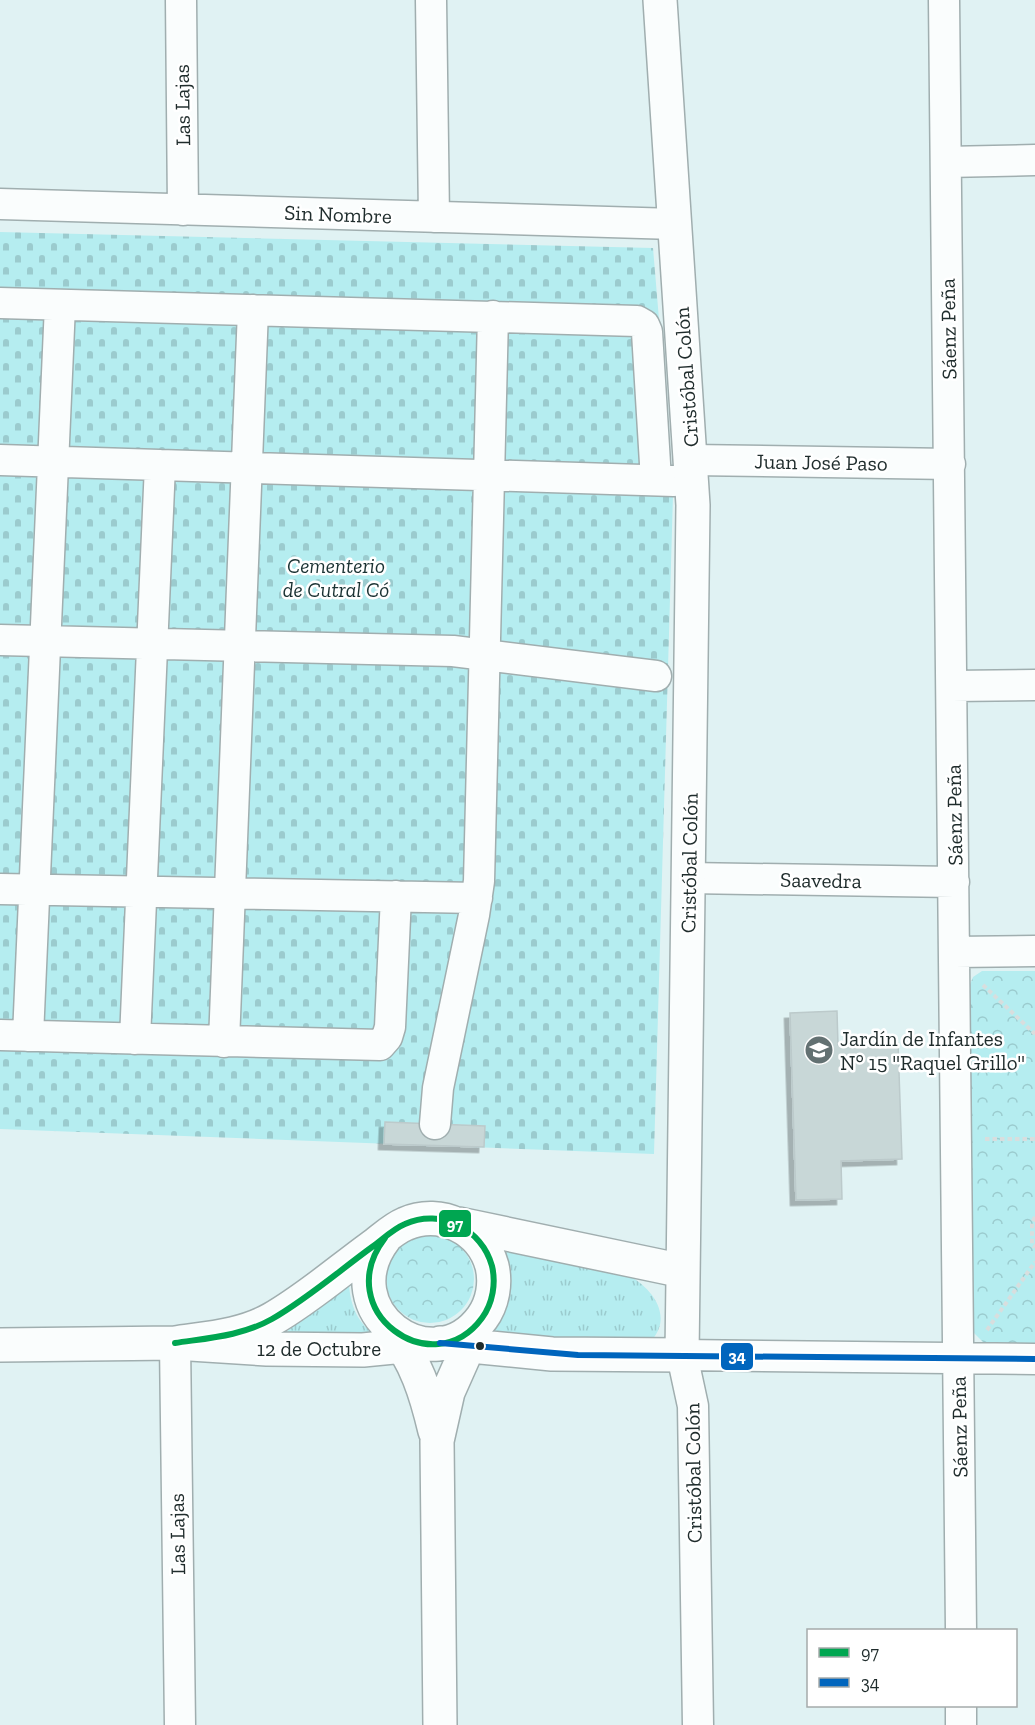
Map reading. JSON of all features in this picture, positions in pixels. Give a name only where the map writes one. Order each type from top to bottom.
[{"type":"main road","name":"Cristóbal Colón","points":[[660,0],[692,471],[682,1355]]},
{"type":"main road","name":"12 de Octubre","points":[[175,1342],[232,1335],[263,1324],[394,1230],[418,1220],[443,1219],[683,1271]]},
{"type":"main road","points":[[440,1725],[437,1441],[422,1380],[435,1338],[492,1295],[494,1283],[490,1258],[476,1237],[455,1223]]},
{"type":"main road","name":"12 de Octubre","points":[[384,1238],[371,1260],[368,1285],[375,1310],[435,1338],[552,1354],[682,1355]]},
{"type":"main road","name":"12 de Octubre","points":[[0,1345],[175,1342],[267,1349],[363,1350],[435,1338]]},
{"type":"main road","points":[[435,1338],[448,1392],[437,1441]]},
{"type":"street","name":"Las Lajas","points":[[181,0],[183,210]]},
{"type":"street","points":[[431,0],[434,217]]},
{"type":"street","name":"Sáenz Peña","points":[[944,0],[961,1629]]},
{"type":"street","points":[[946,162],[1035,160]]},
{"type":"street","name":"Sin Nombre","points":[[0,204],[675,224]]},
{"type":"street","points":[[0,303],[632,320],[644,324],[656,480]]},
{"type":"street","points":[[60,305],[34,889],[14,1035],[371,1046],[384,1042],[390,1027],[396,896]]},
{"type":"street","points":[[224,1042],[253,310]]},
{"type":"street","points":[[435,1124],[438,1088],[477,898],[493,316]]},
{"type":"street","name":"Juan José Paso","points":[[0,460],[656,480],[692,471],[950,464]]},
{"type":"street","points":[[135,1039],[160,465]]},
{"type":"street","points":[[0,640],[453,651],[656,676]]},
{"type":"street","points":[[952,686],[1035,685]]},
{"type":"street","name":"Saavedra","points":[[688,878],[954,882]]},
{"type":"street","points":[[0,889],[477,898]]},
{"type":"street","points":[[955,952],[1035,951]]},
{"type":"street","name":"Las Lajas","points":[[175,1342],[180,1725]]},
{"type":"street","name":"12 de Octubre","points":[[682,1355],[1035,1359]]},
{"type":"street","name":"Cristóbal Colón","points":[[682,1355],[693,1406],[698,1725]]},
{"type":"street","points":[[961,1707],[962,1725]]},
{"type":"path","points":[[981,983],[1035,1034]]},
{"type":"path","points":[[979,1139],[1035,1140]]},
{"type":"path","points":[[1035,1217],[1032,1223],[1032,1245],[1035,1247]]},
{"type":"path","points":[[985,1334],[1035,1262]]},
{"type":"green space","name":"Cementerio de Cutral Có","points":[[0,232],[653,248],[671,462],[666,472],[673,495],[654,1154],[0,1129]]},
{"type":"green space","points":[[982,971],[1035,971],[1035,1345],[985,1344],[972,1331],[969,987],[973,977]]},
{"type":"green space","points":[[430,1235],[455,1242],[467,1254],[474,1279],[467,1304],[455,1316],[430,1323],[405,1316],[393,1304],[386,1279],[393,1254],[405,1242]]},
{"type":"green space","points":[[504,1249],[626,1274],[651,1293],[660,1311],[661,1320],[658,1330],[652,1340],[484,1338],[509,1296],[511,1275]]},
{"type":"green space","points":[[349,1283],[356,1314],[377,1336],[281,1336]]},
{"type":"building","points":[[837,1011],[838,1045],[898,1043],[902,1159],[841,1161],[842,1199],[796,1200],[790,1013]]},
{"type":"building","points":[[385,1122],[485,1126],[484,1147],[384,1144]]},
{"type":"transit line","name":"97","points":[[175,1343],[237,1333],[261,1325],[310,1294],[392,1231],[419,1220],[432,1219],[458,1225],[470,1232],[487,1253],[494,1279],[489,1306],[482,1318],[461,1337],[438,1344],[415,1341],[394,1330],[378,1313],[370,1291],[371,1265],[385,1238]]},
{"type":"transit line","name":"34","points":[[440,1343],[578,1355],[1035,1359]]},
{"type":"place","name":"Jardín de Infantes N° 15 \"Raquel Grillo\"","points":[[819,1050]]}]
